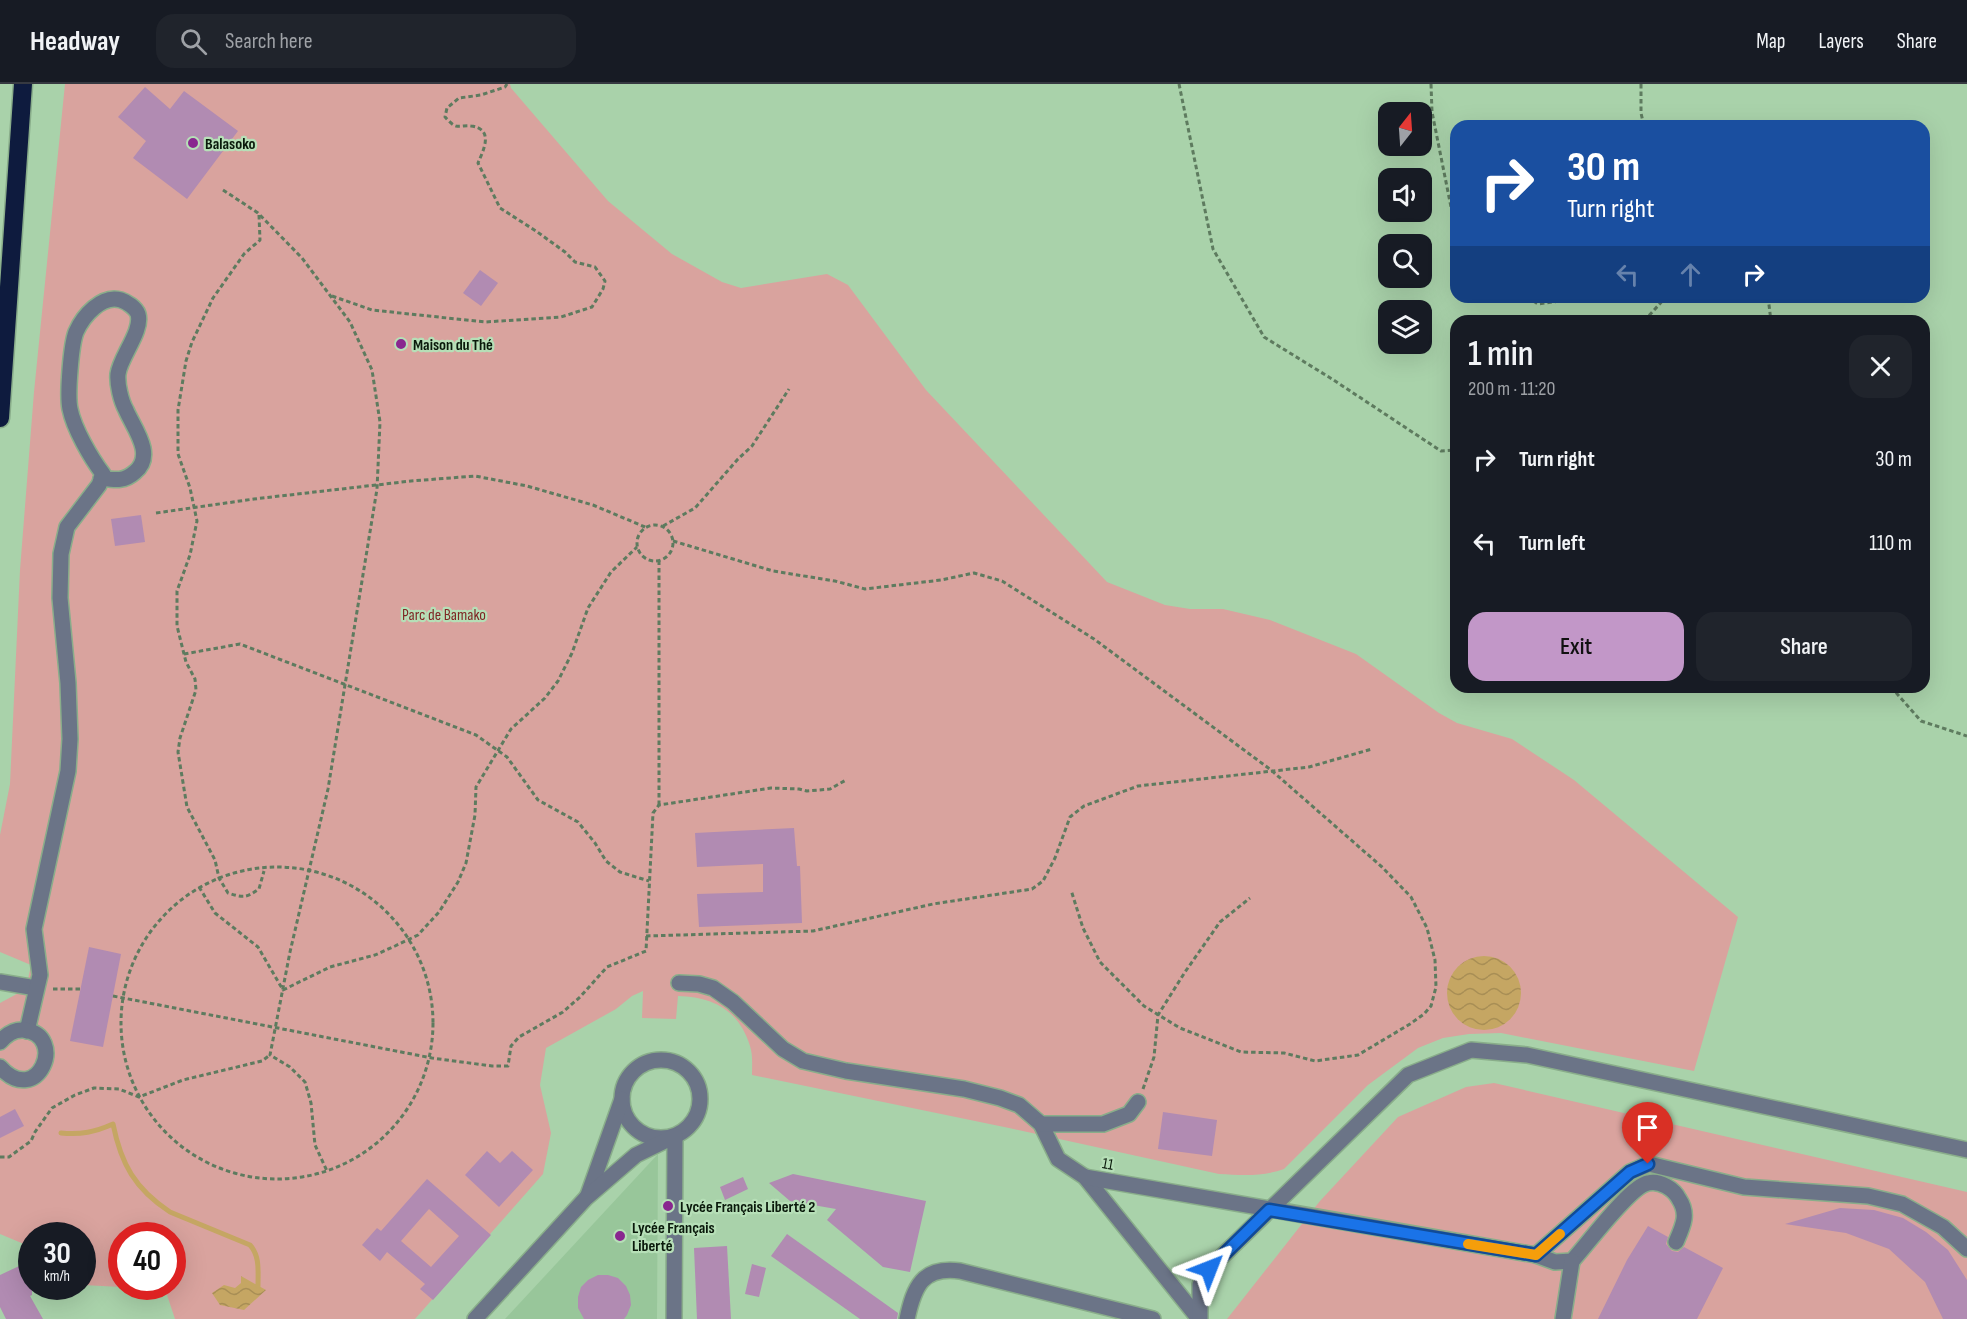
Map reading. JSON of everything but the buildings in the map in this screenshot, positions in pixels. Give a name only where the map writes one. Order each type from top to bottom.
[{"type":"highway","points":[[0,418],[23,84]]},
{"type":"street","points":[[27,1030],[40,975],[34,930],[68,771],[70,739],[68,683],[60,598],[61,554],[67,527],[99,485],[101,478],[103,474],[86,449],[70,409],[71,358],[77,331],[89,314],[103,301],[118,299],[128,303],[138,313],[138,322],[118,373],[118,381],[124,408],[142,443],[143,451],[139,469],[125,479],[117,481],[101,478]]},
{"type":"street","points":[[0,982],[36,988]]},
{"type":"street","points":[[679,982],[713,988],[733,1002],[783,1049],[803,1061],[846,1071],[964,1089],[1019,1106],[1041,1124],[1058,1159],[1085,1177]]},
{"type":"street","points":[[0,1042],[9,1033],[27,1030],[35,1034],[46,1048],[46,1062],[42,1070],[30,1079],[22,1080],[8,1076],[0,1067]]},
{"type":"street","points":[[1199,1319],[1200,1285],[1209,1269],[1407,1075],[1471,1050],[1527,1055],[1967,1150]]},
{"type":"street","points":[[475,1319],[586,1198],[636,1155],[690,1126],[697,1116],[700,1094],[697,1082],[682,1065],[659,1060],[647,1062],[629,1077],[586,1198]]},
{"type":"street","points":[[622,1099],[625,1114],[633,1126],[645,1135],[660,1138],[675,1136]]},
{"type":"street","points":[[1041,1124],[1103,1124],[1129,1114],[1138,1102]]},
{"type":"street","points":[[674,1319],[675,1136]]},
{"type":"street","points":[[1536,1255],[1630,1172],[1648,1164],[1744,1187],[1869,1196],[1902,1204],[1943,1227],[1967,1249]]},
{"type":"street","name":"11","points":[[1085,1177],[1536,1255],[1555,1262],[1572,1261]]},
{"type":"street","name":"11","points":[[1085,1177],[1199,1319]]},
{"type":"street","points":[[1563,1319],[1572,1261],[1634,1190],[1649,1182],[1663,1184],[1675,1192],[1683,1205],[1685,1218],[1676,1242]]},
{"type":"street","points":[[907,1319],[913,1293],[921,1280],[946,1269],[1153,1319]]},
{"type":"path","points":[[330,295],[372,310],[485,322],[561,317],[592,307],[605,281],[595,267],[575,262],[536,231],[500,208],[478,163],[486,146],[485,135],[480,128],[455,126],[445,117],[447,108],[459,98],[481,95],[505,87],[507,84]]},
{"type":"path","points":[[1179,84],[1214,249],[1264,337],[1441,451],[1450,450]]},
{"type":"path","points":[[1431,84],[1432,112],[1450,202]]},
{"type":"path","points":[[1641,84],[1643,120]]},
{"type":"path","points":[[0,1157],[9,1157],[31,1141],[35,1131],[52,1108],[75,1095],[94,1088],[119,1089],[139,1097],[183,1080],[261,1061],[270,1055],[328,789],[377,484],[380,422],[372,370],[350,322],[303,258],[258,213],[223,190]]},
{"type":"path","points":[[258,213],[260,240],[244,254],[213,298],[192,342],[186,361],[178,410],[178,454],[190,488],[197,522],[190,555],[177,591],[177,626],[184,654],[195,679],[196,690],[180,738],[178,752],[187,807],[215,860],[219,878],[228,893],[242,897],[250,896],[259,889],[264,871]]},
{"type":"path","points":[[1650,315],[1660,303]]},
{"type":"path","points":[[663,526],[695,508],[752,446],[789,389]]},
{"type":"path","points":[[156,513],[377,484],[475,476],[527,486],[593,505],[645,527],[663,526],[668,530],[673,541],[670,553],[654,561],[644,557],[637,547],[637,537],[645,527]]},
{"type":"path","points":[[673,541],[772,571],[835,581],[865,589],[940,580],[974,573],[1002,581],[1094,639],[1271,770],[1382,867],[1411,897],[1427,928],[1436,960],[1436,987],[1431,1006],[1410,1024],[1358,1055],[1315,1061],[1284,1053],[1242,1052],[1180,1028],[1144,1006],[1100,962],[1083,928],[1071,890]]},
{"type":"path","points":[[283,990],[330,967],[375,955],[418,935],[439,912],[458,882],[466,863],[475,815],[476,787],[512,729],[545,698],[558,681],[572,652],[588,608],[611,572],[637,547]]},
{"type":"path","points":[[113,996],[432,1058],[508,1066],[511,1046],[519,1037],[562,1012],[580,997],[608,967],[646,951],[653,813],[659,805],[659,560]]},
{"type":"path","points":[[184,654],[240,644],[476,735],[507,757],[538,800],[578,822],[606,861],[620,872],[650,881]]},
{"type":"path","points":[[1896,693],[1922,721],[1967,736]]},
{"type":"path","points":[[646,936],[813,931],[933,904],[1032,889],[1043,881],[1055,858],[1070,817],[1084,806],[1138,786],[1309,767],[1372,749]]},
{"type":"path","points":[[659,805],[771,788],[807,791],[830,789],[846,780]]},
{"type":"path","points":[[296,868],[323,874],[347,883],[377,903],[401,927],[422,962],[432,997],[434,1029],[432,1058],[423,1086],[404,1118],[377,1144],[347,1163],[327,1171],[292,1179],[236,1174],[210,1165],[171,1138],[142,1104],[125,1064],[119,1023],[121,998],[140,945],[168,909],[199,887],[219,878],[227,874],[296,868]]},
{"type":"path","points":[[199,887],[215,913],[258,947],[283,990]]},
{"type":"path","points":[[1138,1102],[1154,1057],[1158,1015],[1220,922],[1250,898]]},
{"type":"path","points":[[36,988],[80,989]]},
{"type":"path","points":[[270,1055],[290,1067],[305,1082],[311,1103],[315,1145],[327,1171]]},
{"type":"shaded area","name":"Lycée Français Liberté","points":[[658,1154],[657,1319],[505,1319]]},
{"type":"green space","name":"Parc de Bamako","points":[[65,84],[510,84],[511,88],[608,201],[672,254],[722,282],[741,288],[827,274],[848,285],[926,390],[1107,582],[1165,605],[1190,609],[1223,609],[1270,620],[1356,654],[1439,713],[1457,723],[1512,739],[1574,780],[1738,917],[1694,1071],[1501,1033],[1443,1038],[1418,1048],[1368,1085],[1284,1169],[1260,1174],[1219,1174],[752,1075],[752,1053],[745,1034],[739,1023],[723,1008],[702,999],[678,996],[676,1019],[642,1018],[643,991],[632,996],[616,1009],[546,1048],[540,1085],[551,1133],[543,1174],[415,1319],[175,1319],[169,1300],[186,1300],[186,1222],[108,1222],[108,1286],[96,1286],[96,1222],[18,1222],[18,1242],[0,1234],[0,1003],[26,989],[31,965],[0,952],[0,835],[10,784],[20,570],[34,392]]},
{"type":"green space","points":[[1494,1083],[1967,1192],[1967,1319],[1227,1319],[1320,1201],[1398,1117],[1466,1087]]},
{"type":"water","points":[[1484,956],[1498,959],[1510,967],[1518,979],[1521,993],[1518,1007],[1510,1019],[1498,1027],[1484,1030],[1470,1027],[1458,1019],[1450,1007],[1447,993],[1450,979],[1458,967],[1470,959]]},
{"type":"water","points":[[241,1276],[266,1290],[244,1310],[220,1305],[212,1293],[224,1285],[235,1288],[241,1283]]},
{"type":"waterway","points":[[61,1133],[88,1132],[113,1124],[125,1163],[147,1194],[170,1212],[250,1245],[257,1259],[258,1286]]},
{"type":"slow traffic","points":[[1468,1244],[1536,1255],[1560,1234]]},
{"type":"place","name":"Balasoko","points":[[193,143]]},
{"type":"place","name":"Maison du Thé","points":[[401,344]]},
{"type":"place","name":"Lycée Français Liberté 2","points":[[668,1206]]},
{"type":"place","name":"Lycée Français Liberté","points":[[620,1236]]},
{"type":"route","points":[[1209,1269],[1269,1210],[1536,1255],[1630,1172],[1648,1164]]}]
